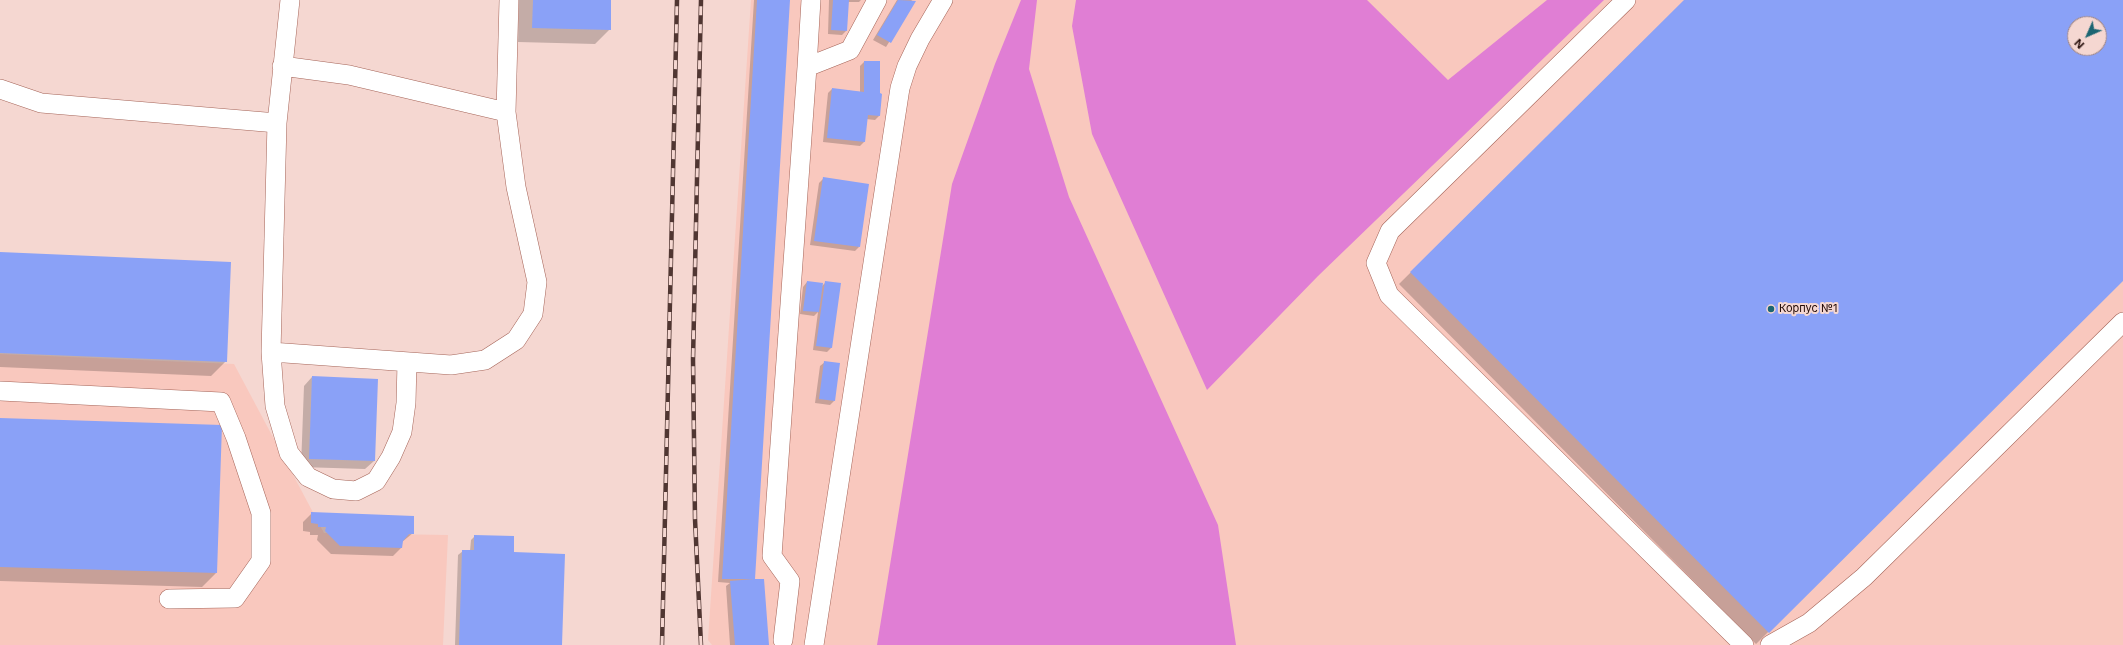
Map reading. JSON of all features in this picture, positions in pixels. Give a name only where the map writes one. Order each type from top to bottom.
[{"type":"lane","points":[[290,0],[277,123],[271,352],[275,406],[289,453],[308,477],[332,489],[356,491],[376,481],[391,457],[402,432],[406,403],[408,362]]},
{"type":"lane","points":[[271,352],[451,365],[485,360],[516,340],[533,314],[537,282],[516,187],[506,112],[510,0]]},
{"type":"lane","points":[[783,640],[790,582],[772,556],[811,0]]},
{"type":"lane","points":[[807,67],[850,50],[877,0]]},
{"type":"lane","points":[[814,645],[900,88],[913,52],[943,0]]},
{"type":"lane","points":[[1626,0],[1390,231],[1376,264],[1389,295],[1744,645]]},
{"type":"lane","points":[[282,66],[349,75],[506,112]]},
{"type":"lane","points":[[0,89],[41,103],[277,123]]},
{"type":"lane","points":[[1770,645],[1809,623],[1864,577],[2123,322]]},
{"type":"lane","points":[[0,391],[221,402],[236,438],[261,513],[261,561],[235,598],[169,599]]},
{"type":"shaded area","points":[[751,0],[2123,0],[2123,645],[712,645],[708,640]]},
{"type":"shaded area","points":[[1021,0],[1037,0],[1029,69],[1069,197],[1218,525],[1236,645],[877,645],[952,184],[995,64]]},
{"type":"shaded area","points":[[1076,0],[1367,0],[1448,80],[1547,0],[1604,0],[1318,276],[1207,390],[1092,134],[1072,26]]},
{"type":"shaded area","points":[[0,354],[234,364],[324,533],[448,535],[443,645],[0,645]]},
{"type":"building","points":[[533,0],[611,0],[611,30],[532,28]]},
{"type":"building","points":[[757,0],[790,0],[755,579],[722,579]]},
{"type":"building","points":[[833,0],[849,0],[847,31],[831,30]]},
{"type":"building","points":[[898,0],[916,1],[891,43],[877,35]]},
{"type":"building","name":"Корпус №1","points":[[1684,0],[2123,0],[2123,281],[1769,633],[1410,272]]},
{"type":"building","points":[[864,61],[880,61],[880,93],[882,94],[880,116],[868,115],[865,142],[827,138],[832,88],[864,92]]},
{"type":"building","points":[[823,177],[869,184],[860,247],[814,241]]},
{"type":"building","points":[[0,252],[231,262],[227,362],[0,353]]},
{"type":"building","points":[[807,281],[823,283],[819,312],[803,311]]},
{"type":"building","points":[[825,281],[841,283],[832,348],[816,346]]},
{"type":"building","points":[[824,361],[840,363],[835,401],[819,399]]},
{"type":"building","points":[[312,376],[378,379],[375,461],[309,459]]},
{"type":"building","points":[[0,418],[222,425],[217,573],[0,567]]},
{"type":"building","points":[[311,512],[414,516],[414,534],[409,534],[403,541],[402,548],[340,546],[325,531],[326,527],[318,527],[318,524],[311,523]]},
{"type":"building","points":[[474,535],[514,536],[514,552],[565,554],[562,645],[459,645],[462,550],[474,550]]},
{"type":"building","points":[[764,579],[769,645],[735,645],[730,581]]},
{"type":"railway","points":[[662,645],[677,0]]},
{"type":"railway","points":[[701,0],[693,359],[695,519],[701,645]]},
{"type":"place","name":"Корпус №1","points":[[1771,309]]}]
